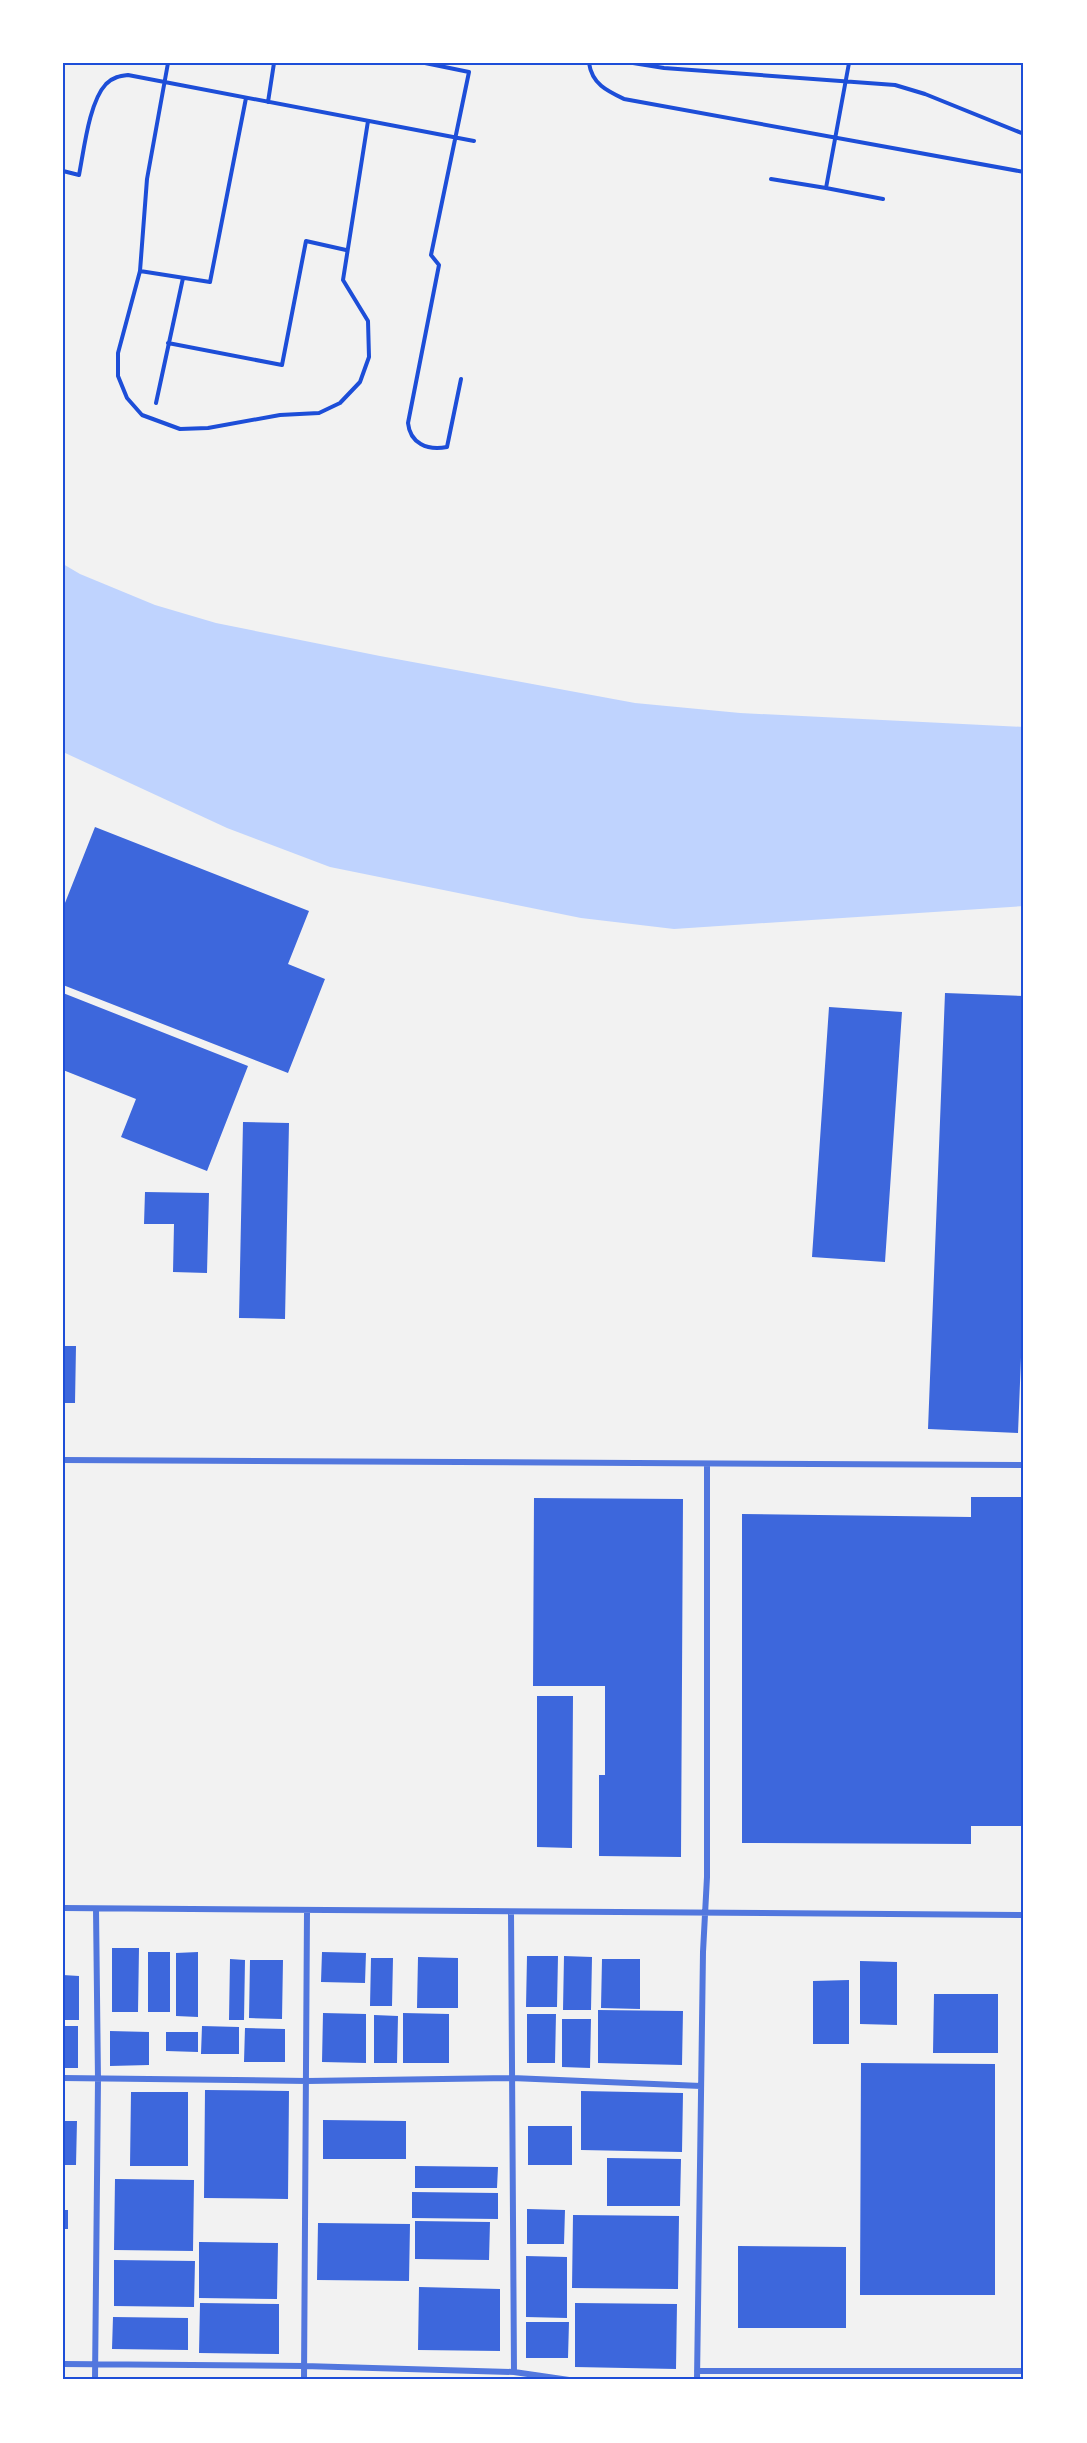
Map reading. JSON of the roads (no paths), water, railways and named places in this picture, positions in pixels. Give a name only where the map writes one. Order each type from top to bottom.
[{"type":"street","points":[[63,1460],[1024,1466]]},
{"type":"street","points":[[697,2380],[705,1913],[707,1465]]},
{"type":"street","points":[[63,1908],[1024,1915]]},
{"type":"street","points":[[95,2380],[99,2080],[96,1909]]},
{"type":"street","points":[[304,2380],[307,1911]]},
{"type":"street","points":[[511,1912],[514,2372]]},
{"type":"street","points":[[63,2078],[307,2081],[512,2078],[701,2086]]},
{"type":"street","points":[[63,2364],[304,2366],[514,2372],[569,2380]]},
{"type":"street","points":[[697,2371],[1024,2371]]},
{"type":"water","points":[[63,564],[80,574],[155,605],[216,623],[635,703],[740,713],[1024,727],[1024,906],[674,929],[581,918],[330,867],[227,828],[63,752]]}]
